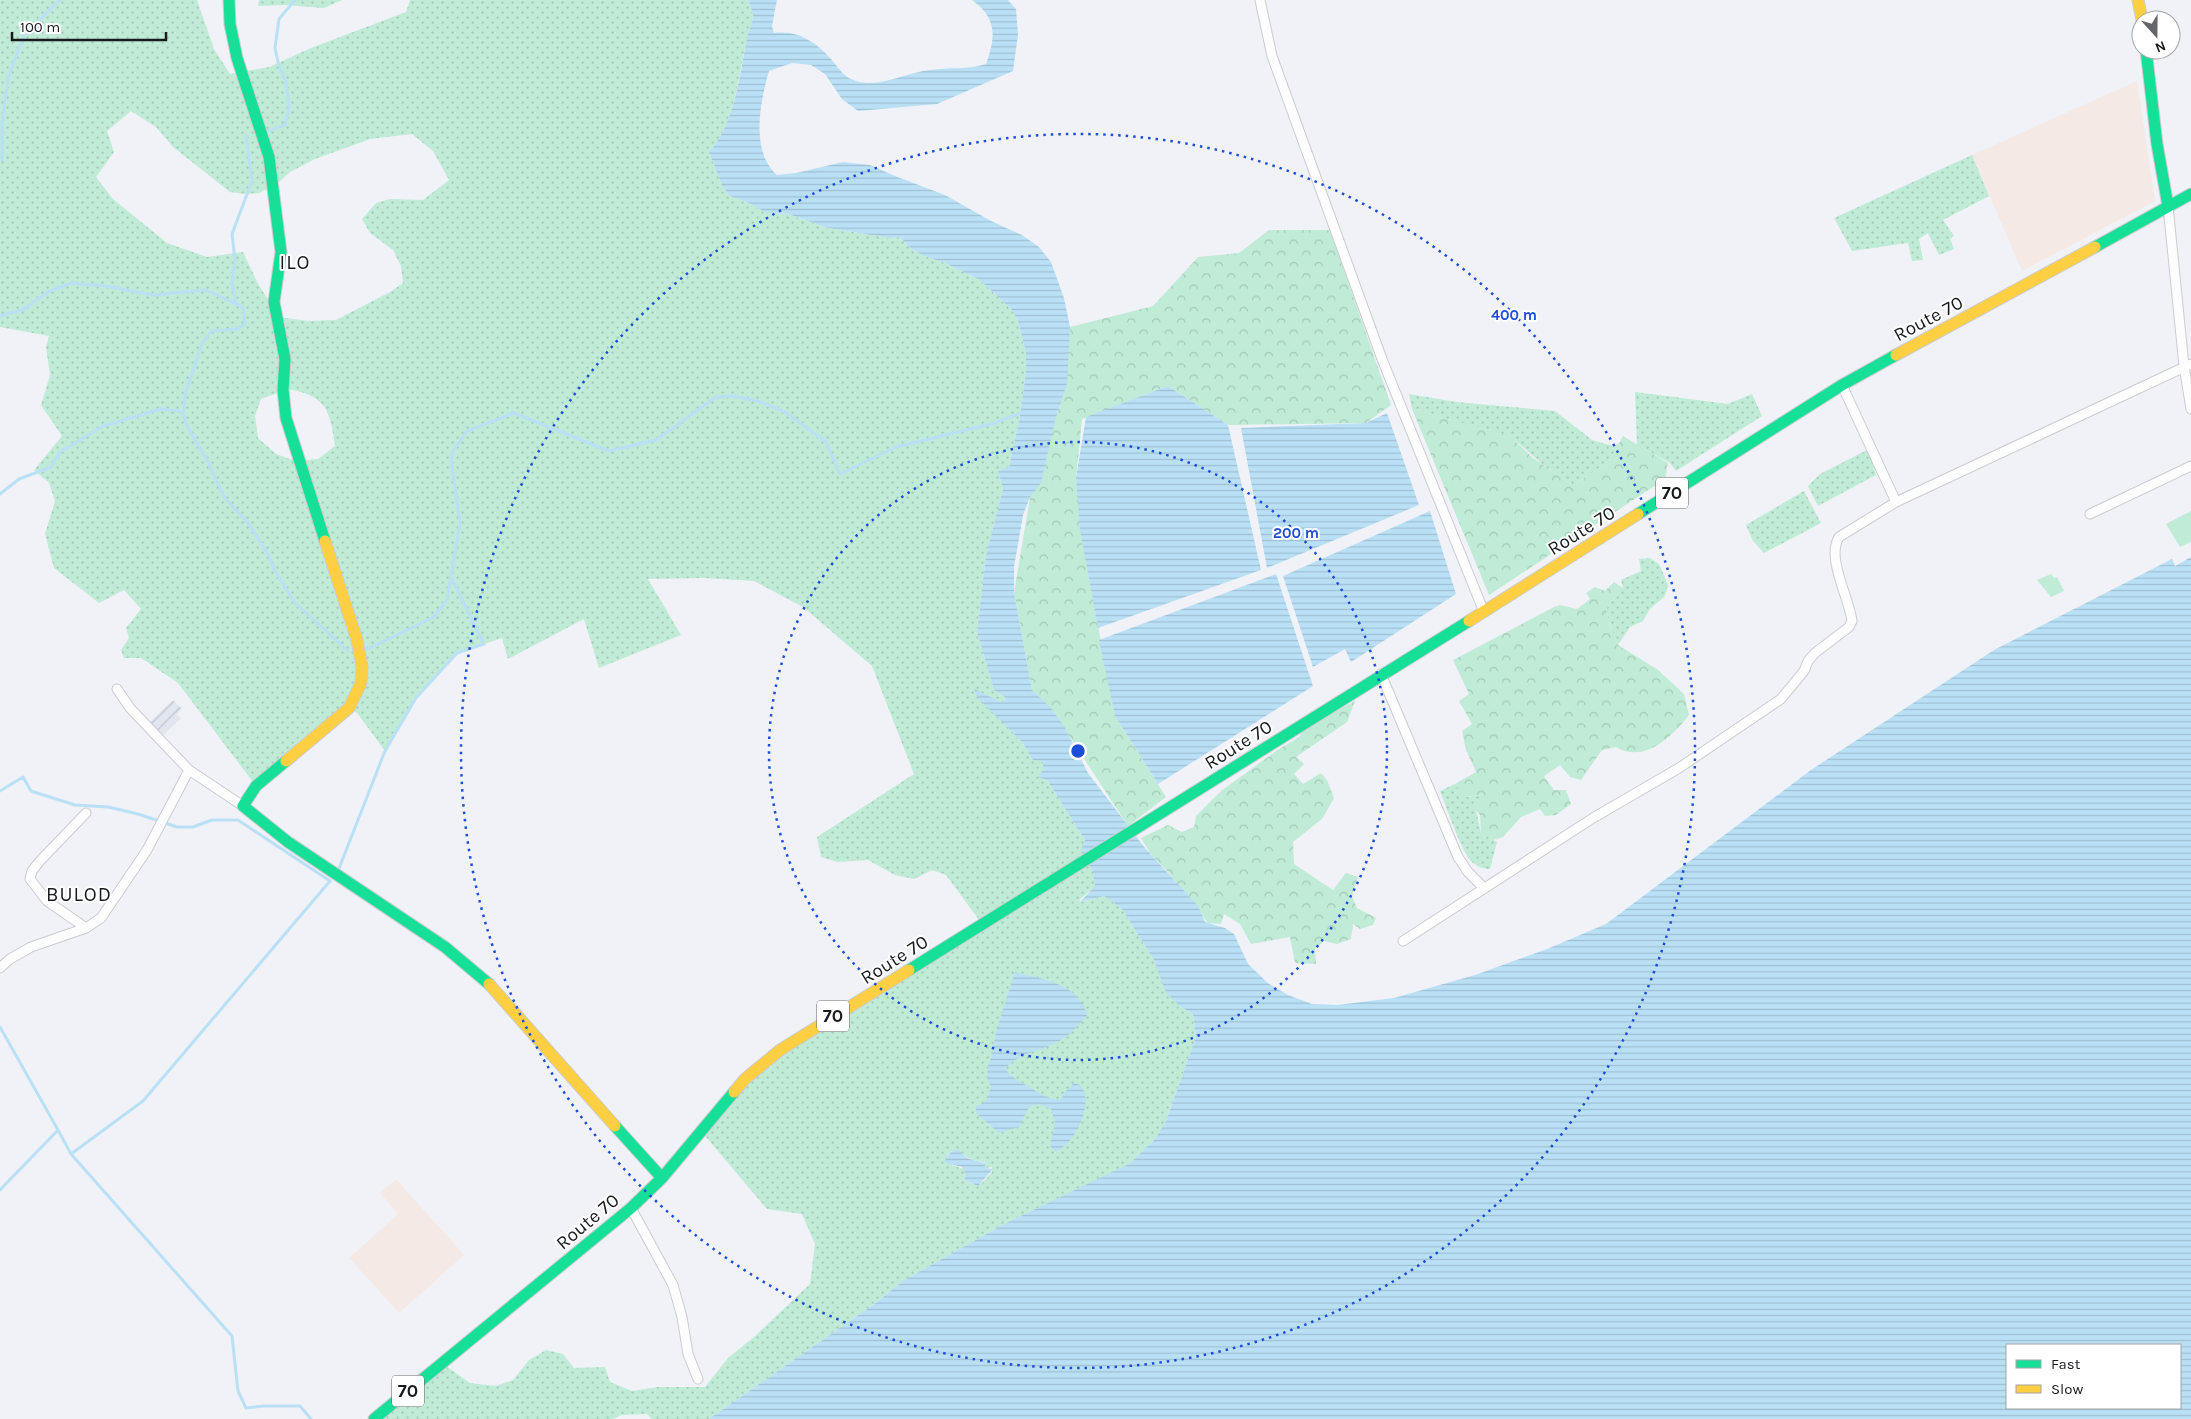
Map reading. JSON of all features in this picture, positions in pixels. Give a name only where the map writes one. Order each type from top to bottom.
[{"type":"main road","points":[[229,0],[230,24],[237,58],[269,157],[282,252],[274,302],[285,359],[283,390],[286,418],[358,640],[364,665],[362,683],[357,697],[349,708],[256,786],[243,806],[288,842],[445,946],[482,976],[662,1178]]},
{"type":"main road","points":[[2147,60],[2157,144],[2168,206]]},
{"type":"main road","name":"Route 70","points":[[374,1419],[630,1208],[662,1178],[745,1079],[780,1050],[822,1022],[888,984],[1164,812],[1381,674],[1484,612],[1842,385],[2191,194]]},
{"type":"street","points":[[1260,0],[1272,56],[1382,359],[1484,612]]},
{"type":"street","points":[[2168,206],[2191,409]]},
{"type":"street","points":[[1403,941],[1593,818],[1679,768],[1781,699],[1804,671],[1814,653],[1849,627],[1852,621],[1836,562],[1835,544],[1844,533],[1896,502],[2187,365]]},
{"type":"street","points":[[1842,385],[1896,502]]},
{"type":"street","points":[[2090,514],[2191,466]]},
{"type":"street","points":[[1381,674],[1458,857],[1468,872],[1484,888]]},
{"type":"street","points":[[117,689],[130,708],[189,770],[243,806]]},
{"type":"street","points":[[0,968],[10,959],[31,948],[86,928],[101,918],[147,850],[189,770]]},
{"type":"street","points":[[86,813],[35,866],[30,879],[47,901],[86,928]]},
{"type":"street","points":[[630,1208],[672,1285],[682,1318],[688,1354],[698,1379]]},
{"type":"shaded area","points":[[2137,81],[2155,201],[2022,271],[1972,155]]},
{"type":"shaded area","points":[[173,700],[182,709],[177,714],[181,718],[162,736],[149,723]]},
{"type":"shaded area","points":[[396,1179],[464,1255],[399,1313],[349,1258],[398,1214],[380,1193]]},
{"type":"green space","points":[[0,0],[197,0],[214,49],[230,74],[269,67],[311,48],[406,12],[410,0],[749,0],[753,17],[735,98],[725,127],[718,141],[709,152],[722,186],[730,196],[751,204],[766,213],[788,214],[828,228],[890,238],[900,237],[909,247],[924,256],[943,262],[980,280],[1012,310],[1018,321],[1026,353],[1026,371],[1020,416],[1009,467],[998,471],[1003,489],[986,555],[977,632],[994,690],[1006,698],[1003,703],[974,690],[1013,732],[1033,759],[1042,760],[1047,780],[1085,840],[1082,850],[1093,872],[1096,886],[1079,900],[1081,902],[1104,896],[1122,909],[1181,1007],[1193,1014],[1196,1037],[1166,1121],[1155,1139],[1129,1164],[1008,1222],[904,1280],[877,1302],[709,1419],[652,1419],[647,1414],[621,1415],[613,1419],[374,1419],[443,1364],[470,1383],[496,1386],[513,1380],[529,1360],[546,1350],[563,1354],[574,1368],[605,1367],[610,1382],[632,1391],[658,1387],[705,1387],[728,1358],[754,1337],[810,1284],[815,1244],[802,1214],[767,1209],[701,1131],[745,1079],[982,924],[946,875],[932,870],[914,879],[895,875],[868,860],[837,862],[821,857],[817,837],[914,774],[872,666],[803,607],[754,581],[705,578],[648,579],[681,635],[599,668],[584,619],[508,659],[502,638],[457,653],[416,698],[385,751],[358,714],[349,708],[256,786],[178,683],[141,658],[124,658],[121,650],[129,638],[126,628],[141,609],[124,590],[99,603],[54,568],[45,534],[55,501],[49,483],[34,470],[62,436],[41,405],[50,375],[46,347],[49,336],[0,327]],"holes":[[[131,111],[156,127],[173,147],[230,192],[259,193],[278,183],[290,172],[315,159],[370,139],[412,134],[433,151],[449,180],[423,200],[390,199],[376,203],[362,219],[370,233],[393,250],[401,266],[403,283],[390,292],[336,320],[308,321],[279,317],[258,284],[243,252],[207,257],[167,243],[113,199],[96,177],[114,152],[107,131]],[[288,389],[301,392],[319,401],[328,414],[335,446],[318,459],[296,461],[276,454],[258,438],[255,416],[261,399]],[[952,1151],[962,1153],[972,1160],[985,1162],[985,1168],[992,1167],[992,1172],[980,1184],[969,1183],[964,1180],[966,1174],[964,1169],[952,1165],[947,1156]]]},
{"type":"green space","points":[[259,0],[342,0],[324,8],[284,5],[258,6]]},
{"type":"green space","points":[[1972,155],[1989,196],[1943,220],[1954,236],[1950,239],[1954,249],[1939,255],[1928,233],[1919,239],[1923,260],[1912,261],[1908,243],[1852,251],[1834,218]]},
{"type":"green space","points":[[1269,230],[1330,230],[1391,405],[1366,423],[1228,425],[1168,386],[1082,419],[1076,478],[1088,573],[1115,716],[1166,797],[1128,826],[1055,714],[1032,690],[1014,593],[1030,497],[1061,402],[1070,327],[1153,306],[1198,257],[1239,253]]},
{"type":"green space","points":[[1635,392],[1728,404],[1752,394],[1762,416],[1676,471],[1670,463],[1637,445]]},
{"type":"green space","points":[[1409,394],[1456,402],[1555,411],[1592,440],[1613,446],[1619,443],[1610,460],[1573,486],[1542,464],[1516,441],[1491,431],[1412,409]]},
{"type":"green space","points":[[1412,409],[1510,436],[1533,458],[1573,486],[1610,460],[1623,436],[1668,463],[1665,479],[1489,595]]},
{"type":"green space","points":[[1869,449],[1876,475],[1818,506],[1808,486],[1820,474]]},
{"type":"green space","points":[[1804,491],[1821,523],[1764,553],[1753,541],[1746,525]]},
{"type":"green space","points":[[2191,511],[2191,542],[2180,547],[2166,524]]},
{"type":"green space","points":[[1650,558],[1659,564],[1668,585],[1665,596],[1650,609],[1643,621],[1630,627],[1618,645],[1610,626],[1606,609],[1623,588],[1621,580],[1641,571],[1639,559]]},
{"type":"green space","points":[[2051,574],[2054,578],[2057,577],[2064,591],[2051,597],[2037,580]]},
{"type":"green space","points":[[1614,582],[1623,588],[1606,609],[1610,626],[1618,645],[1658,670],[1684,694],[1689,715],[1674,732],[1657,746],[1637,752],[1626,751],[1616,747],[1602,750],[1581,780],[1570,777],[1560,765],[1544,776],[1554,790],[1566,790],[1571,804],[1556,815],[1545,816],[1540,809],[1521,817],[1503,837],[1493,840],[1481,833],[1480,815],[1474,808],[1483,795],[1464,797],[1455,784],[1476,772],[1466,750],[1462,731],[1472,724],[1459,701],[1469,694],[1453,660],[1554,607],[1560,605],[1577,609],[1590,599],[1586,593],[1595,587],[1605,591]]},
{"type":"green space","points":[[1355,701],[1347,722],[1296,757],[1304,764],[1294,774],[1303,784],[1321,773],[1327,780],[1334,798],[1322,819],[1293,842],[1294,864],[1333,890],[1346,873],[1358,877],[1352,896],[1357,908],[1376,918],[1373,925],[1360,929],[1353,924],[1351,939],[1337,944],[1324,941],[1315,949],[1316,964],[1295,963],[1290,937],[1251,944],[1240,924],[1224,914],[1221,924],[1208,923],[1168,872],[1150,853],[1141,838],[1168,825],[1182,832],[1194,827],[1196,816],[1221,791],[1276,751],[1299,737],[1305,728]]},
{"type":"green space","points":[[1455,784],[1465,797],[1484,795],[1476,810],[1481,833],[1497,842],[1490,869],[1485,869],[1472,862],[1454,829],[1440,791]]},
{"type":"water","points":[[749,0],[777,0],[772,26],[774,33],[801,36],[822,50],[846,76],[860,82],[870,83],[890,80],[921,71],[986,64],[992,45],[992,29],[986,14],[972,0],[1008,0],[1016,9],[1018,35],[1013,71],[937,104],[858,111],[842,99],[825,74],[811,65],[792,63],[769,71],[760,111],[760,140],[763,153],[777,175],[796,173],[843,162],[870,165],[945,195],[991,221],[1022,235],[1039,247],[1051,262],[1064,298],[1070,327],[1067,383],[1055,421],[1041,483],[1030,497],[1023,515],[1014,567],[1014,593],[1032,690],[1050,707],[1064,726],[1088,773],[1145,848],[1198,906],[1205,922],[1225,928],[1234,934],[1248,964],[1269,984],[1288,995],[1312,1004],[1337,1005],[1394,998],[1475,975],[1547,949],[1606,924],[1811,770],[1994,650],[2172,559],[2175,566],[2191,557],[2191,1419],[709,1419],[877,1302],[904,1280],[1008,1222],[1129,1164],[1155,1139],[1166,1121],[1196,1037],[1193,1014],[1181,1007],[1166,993],[1154,960],[1122,909],[1104,896],[1080,902],[1095,886],[1093,872],[1081,850],[1085,840],[1047,780],[1038,777],[1044,769],[1042,761],[1033,760],[1022,742],[977,697],[974,689],[1003,703],[1006,698],[994,690],[977,632],[986,555],[1003,489],[998,471],[1009,467],[1020,416],[1026,371],[1026,353],[1018,321],[1012,310],[980,280],[943,262],[924,256],[909,247],[900,237],[890,238],[828,228],[788,214],[766,213],[751,204],[730,196],[722,186],[709,152],[718,140],[731,113],[753,13]]},
{"type":"water","points":[[1168,386],[1228,425],[1261,570],[1098,628],[1080,530],[1076,478],[1086,417]]},
{"type":"water","points":[[1387,413],[1419,505],[1267,568],[1241,428],[1366,423]]},
{"type":"water","points":[[1430,511],[1456,594],[1351,662],[1345,649],[1313,667],[1283,576]]},
{"type":"water","points":[[1276,574],[1313,686],[1158,784],[1115,716],[1099,640]]},
{"type":"water","points":[[1015,972],[1048,981],[1069,990],[1083,1005],[1087,1016],[1065,1038],[1024,1055],[1005,1069],[1017,1080],[1052,1099],[1061,1100],[1065,1092],[1074,1083],[1080,1085],[1085,1095],[1082,1120],[1073,1136],[1056,1152],[1050,1146],[1055,1123],[1051,1109],[1039,1104],[1029,1107],[1019,1127],[999,1133],[976,1113],[976,1107],[987,1100],[991,1087],[987,1077],[988,1066],[996,1032]]},
{"type":"water","points":[[958,1150],[969,1159],[985,1163],[985,1168],[993,1169],[978,1186],[964,1180],[966,1174],[962,1167],[946,1163],[945,1160],[949,1155],[953,1151]]},
{"type":"waterway","points":[[2,160],[2,124],[8,78],[24,35],[60,0]]},
{"type":"waterway","points":[[265,132],[285,125],[289,108],[286,82],[279,66],[275,48],[279,19],[295,0]]},
{"type":"waterway","points":[[236,303],[232,283],[235,260],[232,234],[252,181],[246,135]]},
{"type":"waterway","points":[[0,316],[24,309],[48,292],[71,283],[105,286],[153,295],[206,290],[243,307],[245,324],[237,329],[211,331],[202,344],[186,391],[183,414],[187,426],[208,462],[224,497],[248,523],[267,552],[274,569],[294,602],[348,651]]},
{"type":"waterway","points":[[363,651],[434,617],[447,600],[460,523],[451,460],[453,451],[467,431],[514,413],[609,451],[656,440],[716,397],[732,396],[758,401],[785,412],[826,442],[840,474],[896,447],[991,424],[1024,412]]},
{"type":"waterway","points":[[0,494],[19,479],[51,467],[60,452],[103,426],[161,409],[178,411],[183,414]]},
{"type":"waterway","points":[[338,871],[385,751],[416,698],[457,653],[484,644],[451,577]]},
{"type":"waterway","points":[[0,791],[23,777],[31,791],[75,805],[108,807],[138,814],[177,827],[193,827],[212,820],[238,820],[330,881],[143,1101],[71,1154]]},
{"type":"waterway","points":[[0,1027],[58,1130],[0,1190]]},
{"type":"waterway","points":[[58,1130],[71,1154],[232,1336],[238,1391],[246,1408],[300,1406],[311,1419]]},
{"type":"traffic: fast","points":[[229,0],[230,24],[237,58],[269,157],[281,252],[274,302],[285,359],[283,390],[286,418],[325,541]]},
{"type":"traffic: fast","points":[[2147,60],[2157,144],[2168,206]]},
{"type":"traffic: fast","points":[[2095,247],[2191,194]]},
{"type":"traffic: fast","points":[[1638,514],[1842,385],[1896,355]]},
{"type":"traffic: fast","points":[[909,970],[1469,621]]},
{"type":"traffic: fast","points":[[286,761],[256,786],[243,806],[288,842],[445,947],[489,984]]},
{"type":"traffic: fast","points":[[374,1419],[631,1208],[662,1178],[734,1092]]},
{"type":"traffic: fast","points":[[615,1126],[662,1178]]},
{"type":"traffic: slow","points":[[2138,0],[2140,10]]},
{"type":"traffic: slow","points":[[1896,355],[2095,247]]},
{"type":"traffic: slow","points":[[1469,621],[1638,514]]},
{"type":"traffic: slow","points":[[286,761],[349,708],[361,683],[362,667],[357,640],[325,541]]},
{"type":"traffic: slow","points":[[734,1092],[745,1079],[780,1050],[909,970]]},
{"type":"traffic: slow","points":[[489,984],[615,1126]]},
{"type":"district","name":"ILO","points":[[295,262]]},
{"type":"district","name":"BULOD","points":[[79,894]]}]
